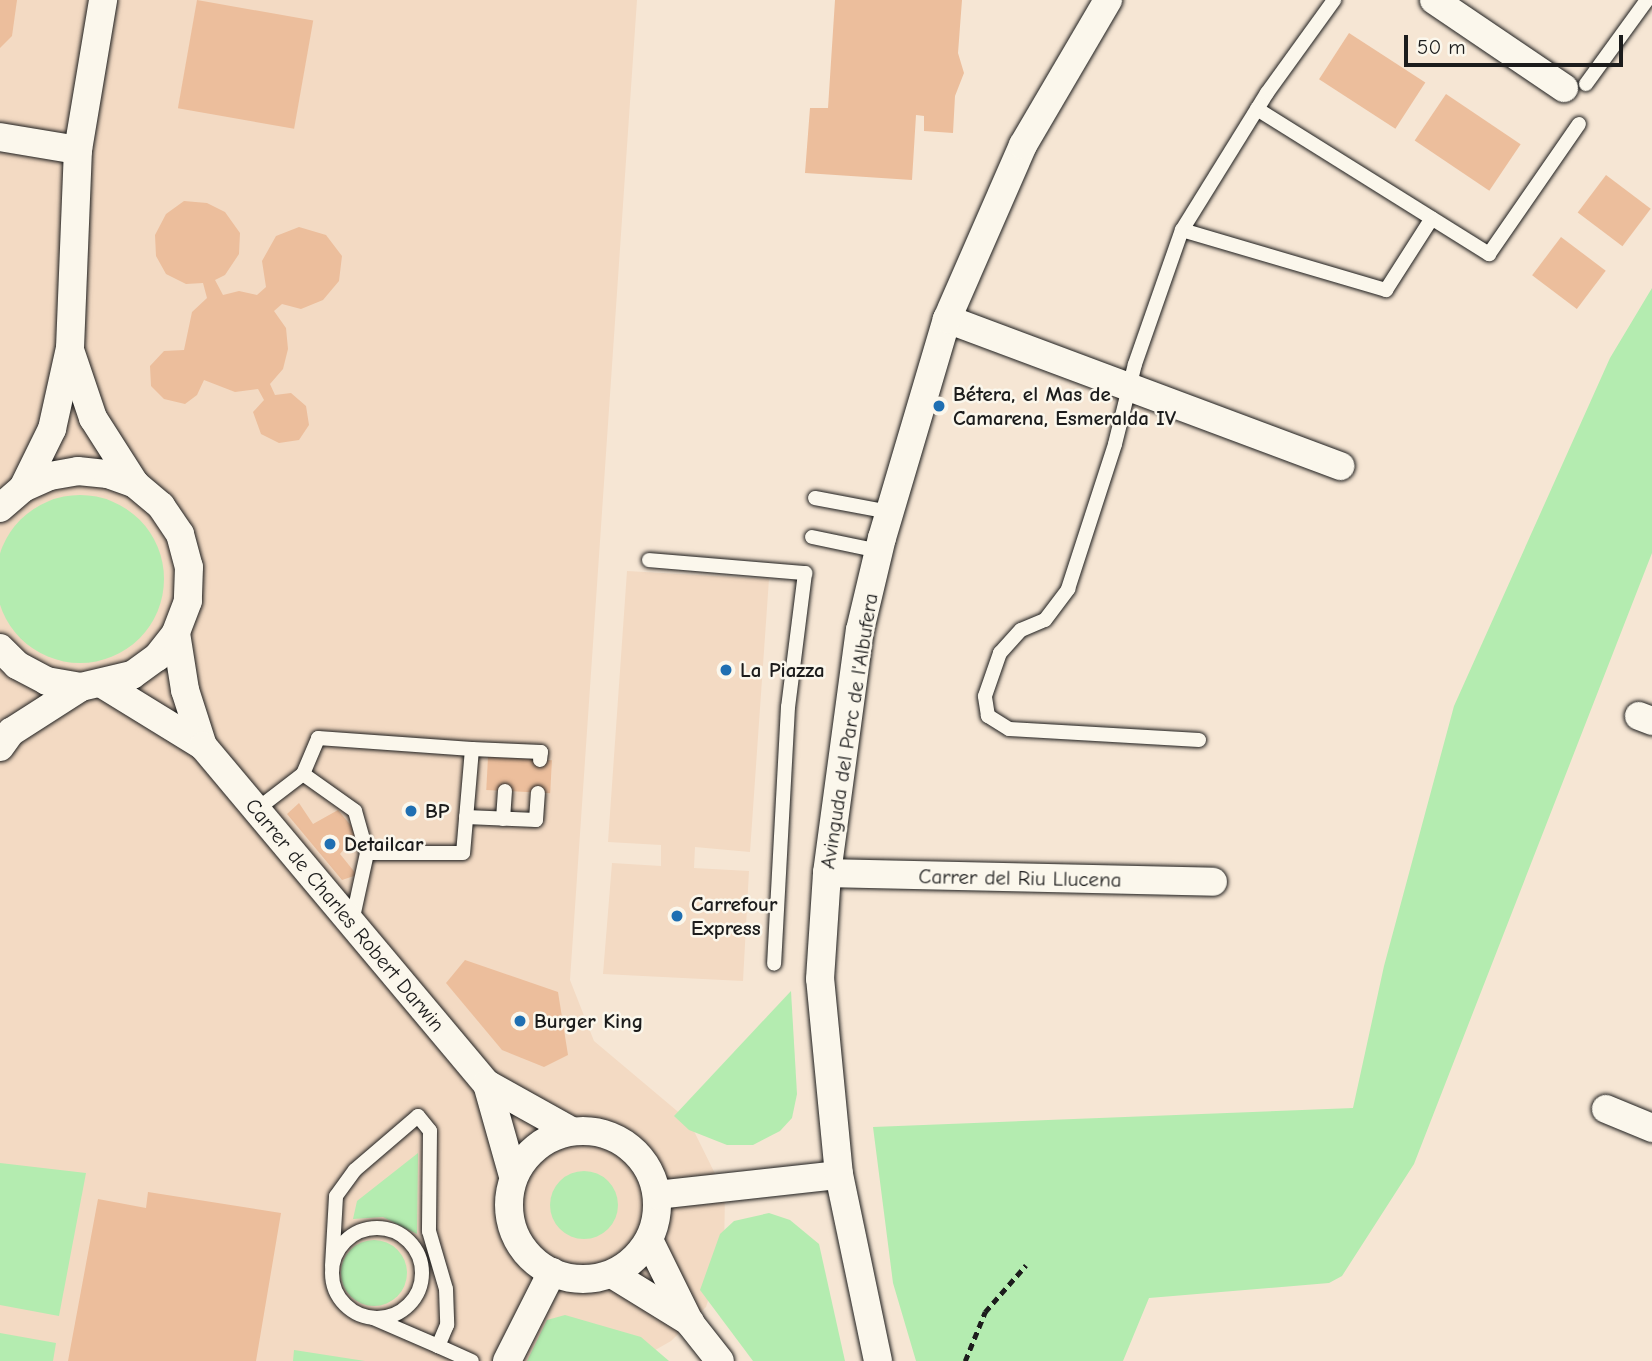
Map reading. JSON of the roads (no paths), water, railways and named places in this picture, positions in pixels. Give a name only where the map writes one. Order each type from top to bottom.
[{"type":"street","points":[[23,488],[52,429],[69,348],[78,150],[103,0]]},
{"type":"street","name":"Avinguda del Parc de l'Albufera","points":[[878,1361],[839,1175],[820,979],[827,873],[860,630],[879,551],[947,319],[1023,145],[1108,0]]},
{"type":"street","points":[[1434,0],[1575,86]]},
{"type":"street","points":[[0,137],[78,150]]},
{"type":"street","points":[[947,319],[1340,466]]},
{"type":"street","points":[[0,747],[11,732],[93,686],[149,663],[176,633],[187,601],[189,567],[180,534],[161,506],[135,484],[93,418],[69,348]]},
{"type":"street","points":[[0,508],[23,488],[50,475],[78,471],[108,474],[135,484]]},
{"type":"street","name":"Carrer de Charles Robert Darwin","points":[[176,633],[185,690],[203,746]]},
{"type":"street","points":[[0,648],[17,665],[47,681],[93,686]]},
{"type":"street","name":"Carrer de Charles Robert Darwin","points":[[93,686],[203,746],[487,1084],[570,1131]]},
{"type":"street","name":"Carrer del Riu Llucena","points":[[827,873],[1213,882]]},
{"type":"street","name":"Carrer de Charles Robert Darwin","points":[[487,1084],[513,1176]]},
{"type":"street","points":[[1606,1108],[1652,1128]]},
{"type":"street","points":[[570,1131],[594,1131],[617,1138],[636,1153],[650,1172],[657,1195],[656,1218],[649,1240],[633,1260],[612,1273],[571,1279],[532,1260],[518,1242],[508,1198],[513,1176],[527,1155],[547,1139],[570,1131]]},
{"type":"street","points":[[657,1195],[839,1175]]},
{"type":"street","points":[[649,1240],[690,1323],[720,1361]]},
{"type":"street","points":[[507,1361],[552,1272]]},
{"type":"street","points":[[612,1273],[690,1323]]},
{"type":"lane","points":[[1199,740],[1009,729],[988,716],[985,696],[1000,653],[1021,630],[1045,620],[1069,589],[1182,230],[1257,109],[1334,0]]},
{"type":"lane","points":[[1575,86],[1647,0]]},
{"type":"lane","points":[[1257,109],[1489,254],[1579,124]]},
{"type":"lane","points":[[1182,230],[1386,290],[1432,218]]},
{"type":"lane","points":[[816,498],[890,512]]},
{"type":"lane","points":[[812,537],[879,551]]},
{"type":"lane","points":[[649,560],[748,566],[805,573],[788,707],[774,964]]},
{"type":"lane","points":[[257,810],[303,774],[318,738],[506,754],[541,752],[540,760]]},
{"type":"lane","points":[[367,853],[463,853],[472,750]]},
{"type":"lane","points":[[303,774],[355,811],[367,853],[352,923]]},
{"type":"lane","points":[[503,819],[505,791]]},
{"type":"lane","points":[[466,817],[536,820],[538,793]]},
{"type":"lane","points":[[438,1346],[447,1325],[446,1289],[429,1231],[430,1131],[418,1116],[355,1170],[337,1196],[332,1266],[337,1294],[358,1315],[373,1318],[472,1361]]},
{"type":"lane","points":[[332,1266],[346,1240],[372,1228],[387,1228],[412,1244],[420,1257],[421,1287],[402,1312],[373,1318]]},
{"type":"place","name":"Bétera, el Mas de Camarena, Esmeralda IV","points":[[939,406]]},
{"type":"place","name":"La Piazza","points":[[726,670]]},
{"type":"place","name":"BP","points":[[411,811]]},
{"type":"place","name":"Detailcar","points":[[330,844]]},
{"type":"place","name":"Carrefour Express","points":[[677,916]]},
{"type":"place","name":"Burger King","points":[[520,1021]]}]
